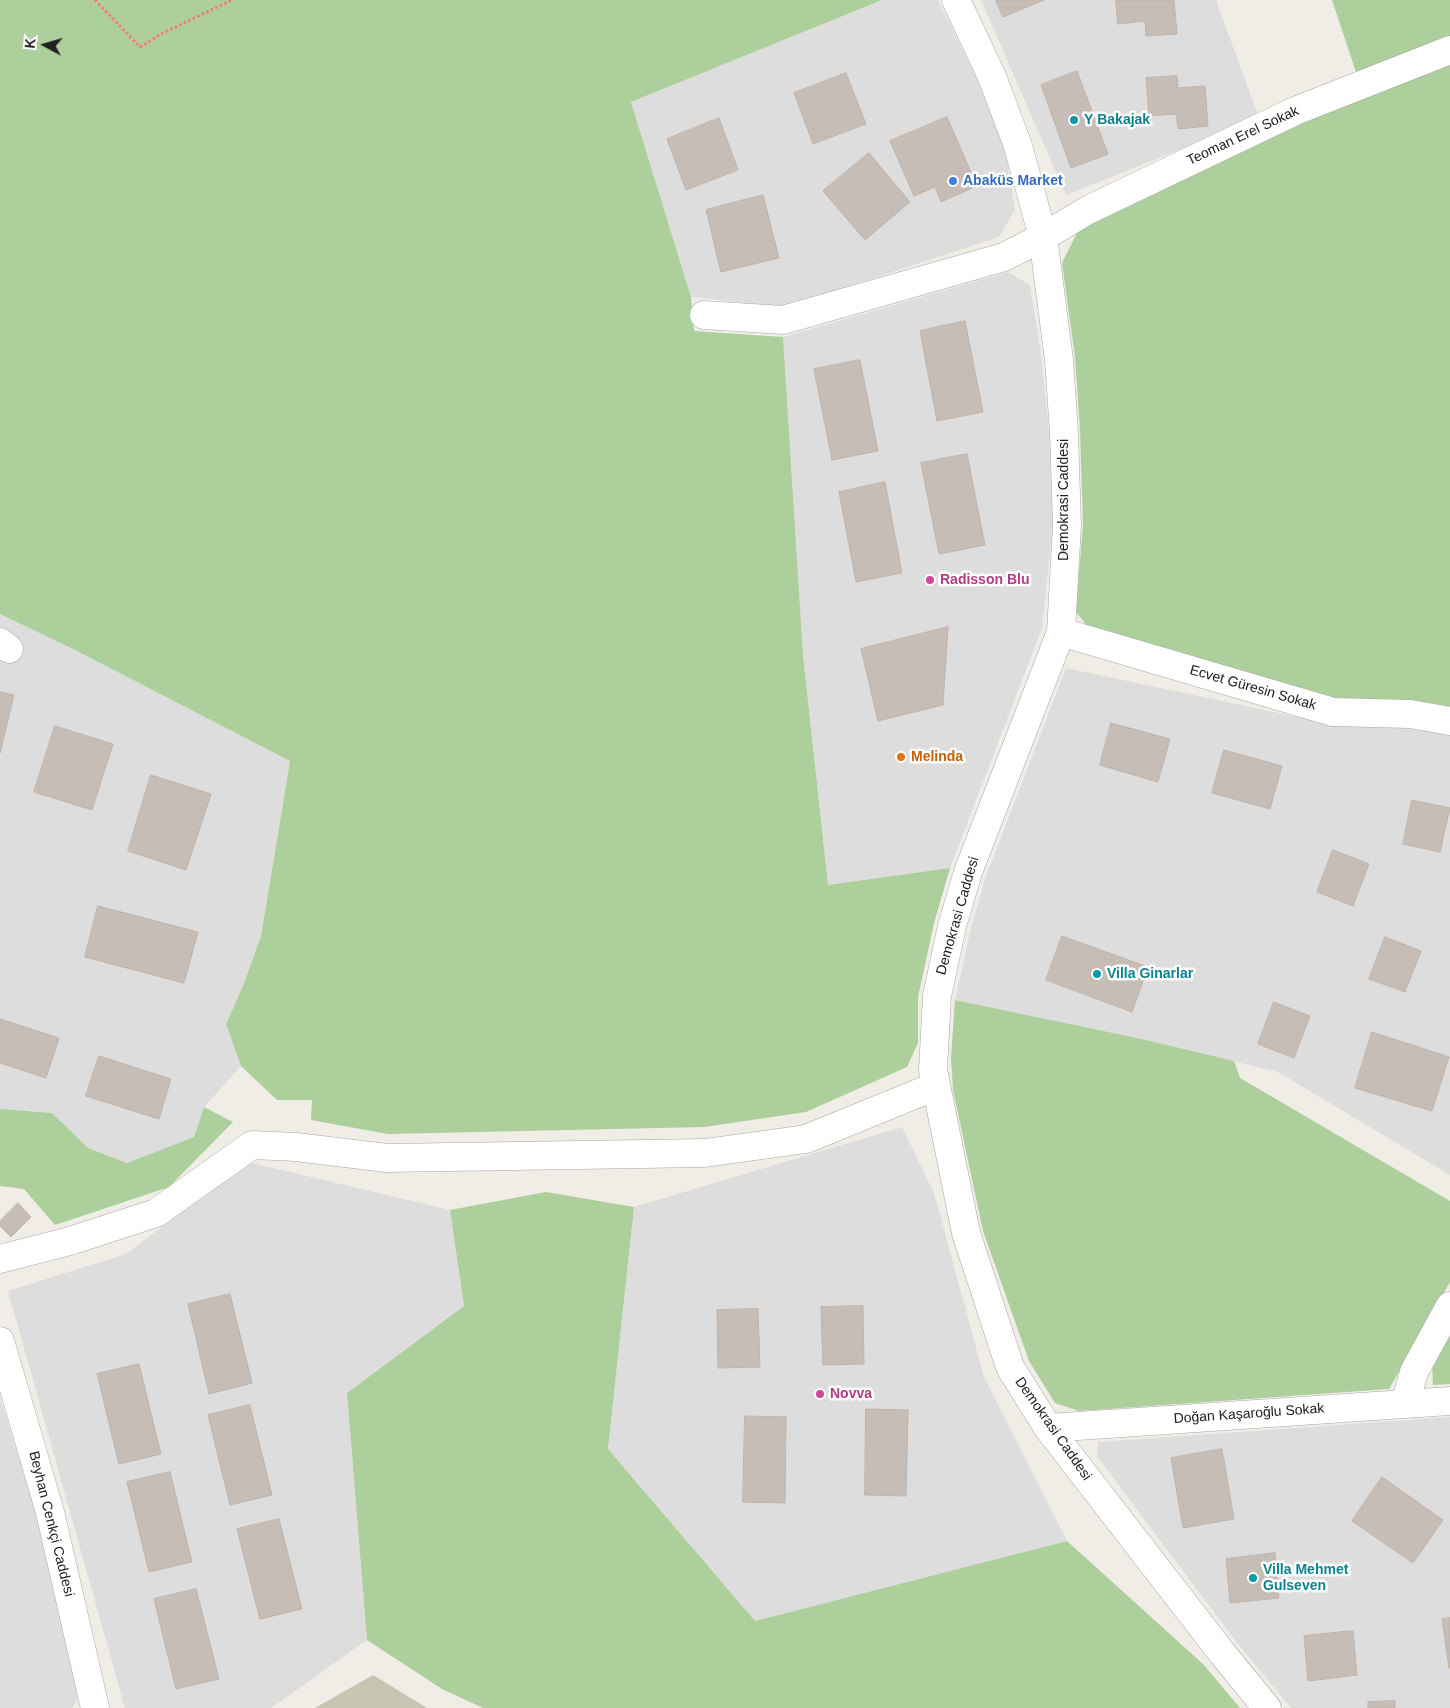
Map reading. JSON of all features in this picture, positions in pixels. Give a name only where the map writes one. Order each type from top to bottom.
[{"type":"street","name":"Demokrasi Caddesi","points":[[956,0],[994,79],[1018,146],[1043,237],[1059,360],[1068,525],[1061,632],[968,872],[952,926],[937,996],[933,1070],[966,1233],[1010,1367],[1048,1428],[1222,1653],[1267,1708]]},
{"type":"street","name":"Teoman Erel Sokak","points":[[704,315],[783,320],[1004,257],[1043,237],[1088,210],[1295,111],[1450,50]]},
{"type":"street","name":"Ecvet Güresin Sokak","points":[[1061,632],[1334,712],[1410,714],[1450,721]]},
{"type":"street","points":[[0,1258],[70,1241],[156,1214],[252,1145],[296,1147],[387,1158],[704,1153],[806,1139],[936,1086]]},
{"type":"street","points":[[1405,1404],[1414,1372],[1450,1306]]},
{"type":"street","name":"Beyhan Cenkçi Caddesi","points":[[0,1341],[50,1512],[95,1708]]},
{"type":"street","name":"Doğan Kaşaroğlu Sokak","points":[[1048,1428],[1450,1400]]},
{"type":"path","points":[[95,0],[140,47],[161,34],[232,0]]},
{"type":"shaded area","points":[[882,0],[938,0],[979,84],[1006,153],[1015,209],[999,237],[785,307],[691,297],[631,102]]},
{"type":"shaded area","points":[[981,0],[1216,0],[1259,118],[1066,195]]},
{"type":"shaded area","points":[[1008,272],[1030,285],[1041,355],[1049,433],[1053,524],[1042,628],[950,868],[828,885],[803,655],[783,337]]},
{"type":"shaded area","points":[[0,614],[75,650],[290,761],[261,936],[243,986],[226,1024],[241,1066],[204,1107],[194,1137],[127,1163],[88,1148],[52,1113],[0,1109]]},
{"type":"shaded area","points":[[1066,668],[1331,724],[1406,724],[1450,732],[1450,1175],[1278,1072],[1142,1039],[955,1000],[970,932],[985,879]]},
{"type":"shaded area","points":[[902,1127],[934,1193],[984,1377],[1067,1541],[755,1621],[608,1449],[634,1207]]},
{"type":"shaded area","points":[[248,1162],[450,1210],[464,1306],[347,1393],[367,1640],[271,1708],[125,1708],[8,1291],[126,1254]]},
{"type":"shaded area","points":[[0,1398],[37,1516],[85,1686],[72,1708],[0,1708]]},
{"type":"shaded area","points":[[1450,1417],[1450,1708],[1291,1708],[1234,1639],[1097,1456],[1098,1442]]},
{"type":"shaded area","points":[[373,1675],[427,1708],[315,1708]]},
{"type":"green space","points":[[0,0],[882,0],[631,102],[691,297],[694,331],[783,337],[803,655],[828,885],[950,868],[934,923],[918,997],[918,1043],[907,1067],[806,1112],[704,1127],[388,1134],[311,1120],[312,1100],[277,1100],[241,1066],[226,1024],[243,986],[261,936],[290,761],[75,650],[0,614]]},
{"type":"green space","points":[[1332,0],[1450,0],[1450,711],[1333,701],[1088,627],[1076,612],[1083,523],[1080,430],[1075,357],[1062,263],[1078,231],[1092,220],[1363,93]]},
{"type":"green space","points":[[955,1000],[1142,1039],[1234,1061],[1240,1078],[1450,1201],[1450,1282],[1389,1389],[1079,1411],[1055,1403],[1029,1361],[983,1231],[953,1090],[951,1058]]},
{"type":"green space","points":[[204,1107],[233,1122],[169,1187],[55,1225],[24,1189],[0,1186],[0,1109],[52,1113],[88,1148],[127,1163],[194,1137]]},
{"type":"green space","points":[[546,1192],[634,1207],[608,1449],[755,1621],[1067,1541],[1203,1664],[1240,1708],[483,1708],[442,1689],[367,1640],[347,1393],[464,1306],[450,1210]]},
{"type":"green space","points":[[1450,1331],[1450,1384],[1433,1385],[1432,1363]]},
{"type":"building","points":[[996,0],[1044,0],[1003,17]]},
{"type":"building","points":[[1116,0],[1174,0],[1177,34],[1146,36],[1145,21],[1118,24]]},
{"type":"building","name":"Y Bakajak","points":[[1077,71],[1108,154],[1071,168],[1041,85]]},
{"type":"building","points":[[846,73],[866,124],[813,144],[794,93]]},
{"type":"building","points":[[1177,76],[1178,88],[1205,86],[1208,126],[1178,129],[1176,114],[1149,116],[1146,78]]},
{"type":"building","points":[[947,117],[977,186],[941,202],[935,187],[914,196],[890,141]]},
{"type":"building","points":[[719,118],[738,170],[686,190],[667,139]]},
{"type":"building","points":[[869,153],[910,202],[865,240],[823,191]]},
{"type":"building","points":[[763,195],[779,258],[721,272],[706,210]]},
{"type":"building","points":[[965,321],[983,412],[937,421],[920,331]]},
{"type":"building","points":[[860,360],[878,451],[832,460],[814,369]]},
{"type":"building","points":[[967,454],[985,545],[939,554],[921,463]]},
{"type":"building","points":[[885,482],[902,573],[856,582],[839,492]]},
{"type":"building","points":[[948,627],[943,705],[878,721],[861,649]]},
{"type":"building","points":[[0,692],[14,695],[0,753]]},
{"type":"building","points":[[1111,723],[1170,739],[1158,782],[1100,765]]},
{"type":"building","points":[[55,726],[113,744],[92,810],[34,792]]},
{"type":"building","points":[[1224,750],[1282,766],[1270,809],[1212,793]]},
{"type":"building","points":[[151,775],[211,794],[186,870],[128,851]]},
{"type":"building","points":[[1412,800],[1450,808],[1440,852],[1403,844]]},
{"type":"building","points":[[1333,850],[1369,864],[1353,906],[1317,892]]},
{"type":"building","points":[[98,906],[198,932],[184,983],[85,957]]},
{"type":"building","name":"Villa Ginarlar","points":[[1062,936],[1148,967],[1132,1012],[1046,980]]},
{"type":"building","points":[[1385,937],[1421,951],[1405,992],[1369,979]]},
{"type":"building","points":[[1274,1002],[1310,1016],[1294,1058],[1258,1044]]},
{"type":"building","points":[[0,1019],[59,1038],[46,1078],[0,1063]]},
{"type":"building","points":[[1372,1032],[1449,1057],[1432,1111],[1355,1088]]},
{"type":"building","points":[[99,1056],[171,1079],[159,1119],[86,1096]]},
{"type":"building","points":[[18,1203],[31,1217],[11,1237],[0,1226],[0,1221]]},
{"type":"building","points":[[230,1294],[252,1383],[209,1394],[188,1304]]},
{"type":"building","points":[[863,1306],[864,1364],[823,1365],[821,1307]]},
{"type":"building","points":[[758,1309],[760,1367],[718,1368],[717,1310]]},
{"type":"building","points":[[139,1364],[161,1454],[119,1464],[97,1374]]},
{"type":"building","points":[[250,1405],[272,1495],[230,1505],[208,1415]]},
{"type":"building","points":[[866,1409],[908,1410],[906,1496],[865,1495]]},
{"type":"building","points":[[745,1416],[786,1417],[785,1503],[743,1502]]},
{"type":"building","points":[[1222,1449],[1234,1519],[1183,1528],[1171,1458]]},
{"type":"building","points":[[170,1472],[192,1562],[149,1572],[127,1482]]},
{"type":"building","points":[[1382,1477],[1443,1520],[1413,1563],[1352,1521]]},
{"type":"building","points":[[279,1519],[302,1609],[260,1619],[237,1529]]},
{"type":"building","name":"Villa Mehmet Gulseven","points":[[1275,1553],[1279,1598],[1230,1603],[1226,1559]]},
{"type":"building","points":[[196,1589],[219,1679],[176,1689],[154,1599]]},
{"type":"building","points":[[1450,1618],[1450,1668],[1449,1668],[1442,1619]]},
{"type":"building","points":[[1353,1631],[1357,1675],[1308,1681],[1304,1636]]},
{"type":"building","points":[[1395,1701],[1395,1708],[1368,1708],[1368,1702]]},
{"type":"place","name":"Y Bakajak","points":[[1074,120]]},
{"type":"place","name":"Abaküs Market","points":[[953,181]]},
{"type":"place","name":"Radisson Blu","points":[[930,580]]},
{"type":"place","name":"Melinda","points":[[901,757]]},
{"type":"place","name":"Villa Ginarlar","points":[[1097,974]]},
{"type":"place","name":"Novva","points":[[820,1394]]},
{"type":"place","name":"Villa Mehmet Gulseven","points":[[1253,1578]]}]
